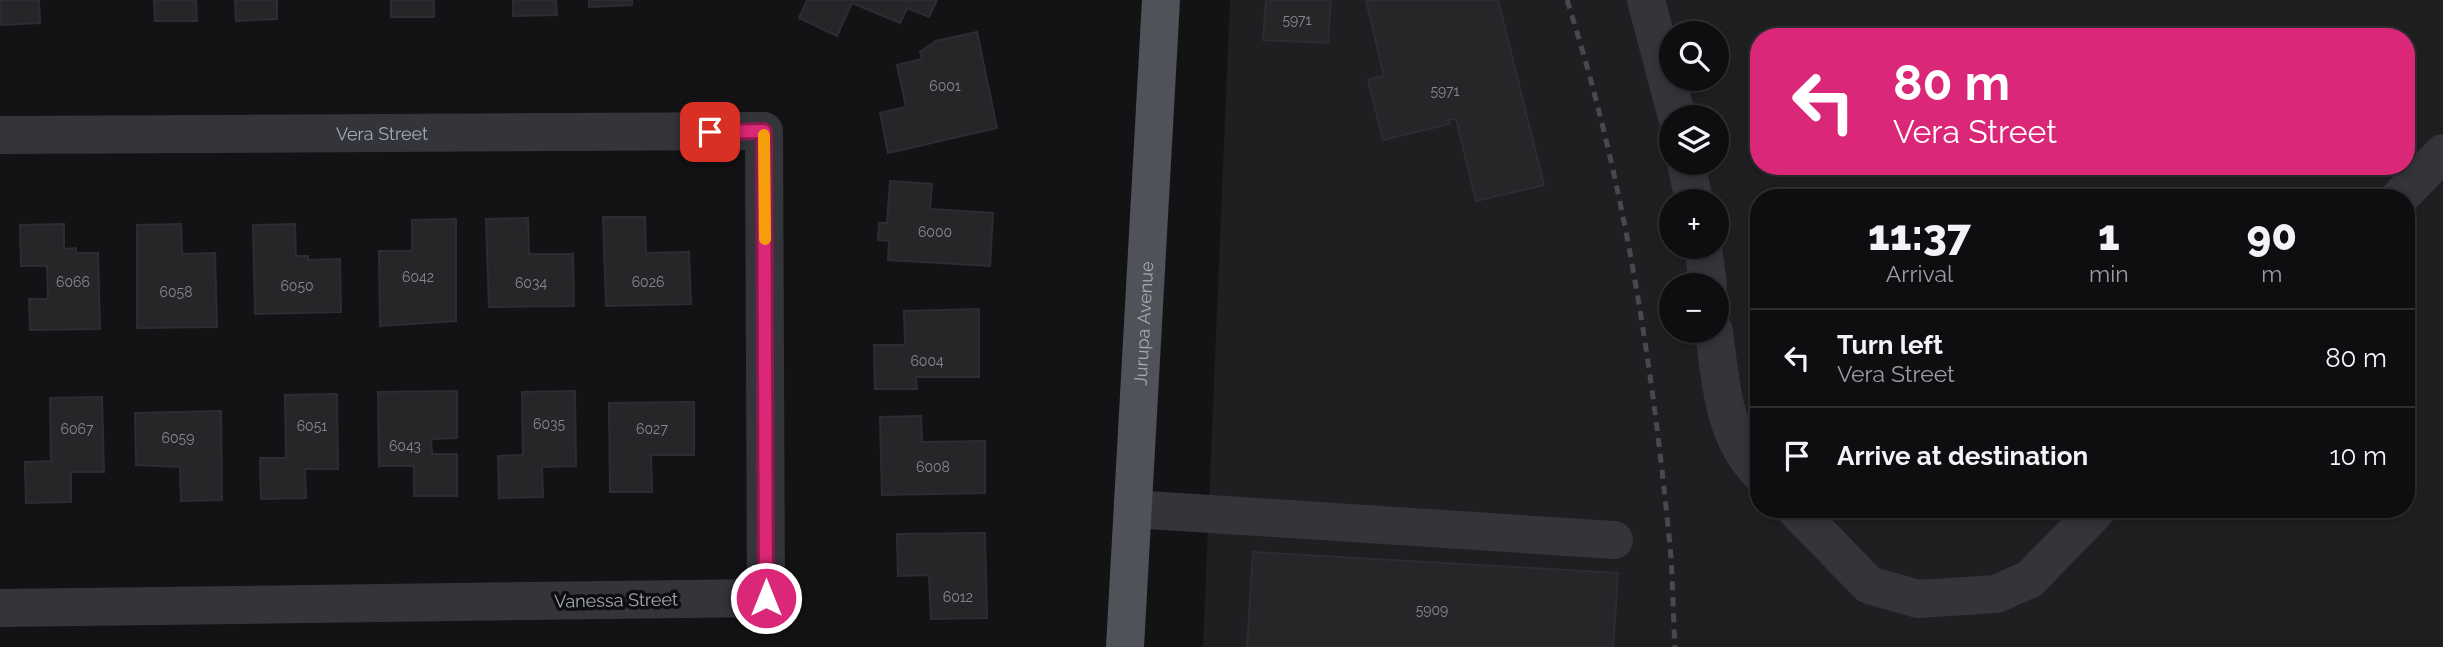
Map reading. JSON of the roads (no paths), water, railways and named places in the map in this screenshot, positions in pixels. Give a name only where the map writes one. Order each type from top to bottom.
[{"type":"main road","name":"Jurupa Avenue","points":[[1125,647],[1161,0]]},
{"type":"street","points":[[1646,0],[1674,105]]},
{"type":"street","name":"Vera Street","points":[[0,135],[764,131]]},
{"type":"street","name":"Vanessa Street","points":[[0,608],[766,598],[764,131]]},
{"type":"street","points":[[2408,189],[2443,153]]},
{"type":"street","points":[[1716,343],[1722,394],[1732,427],[1750,457]]},
{"type":"street","points":[[1133,509],[1614,540]]},
{"type":"street","points":[[1804,518],[1870,585],[1918,600],[1996,594],[2030,579],[2089,518]]},
{"type":"railway","points":[[1567,0],[1605,134],[1645,339],[1671,559],[1675,647]]}]
